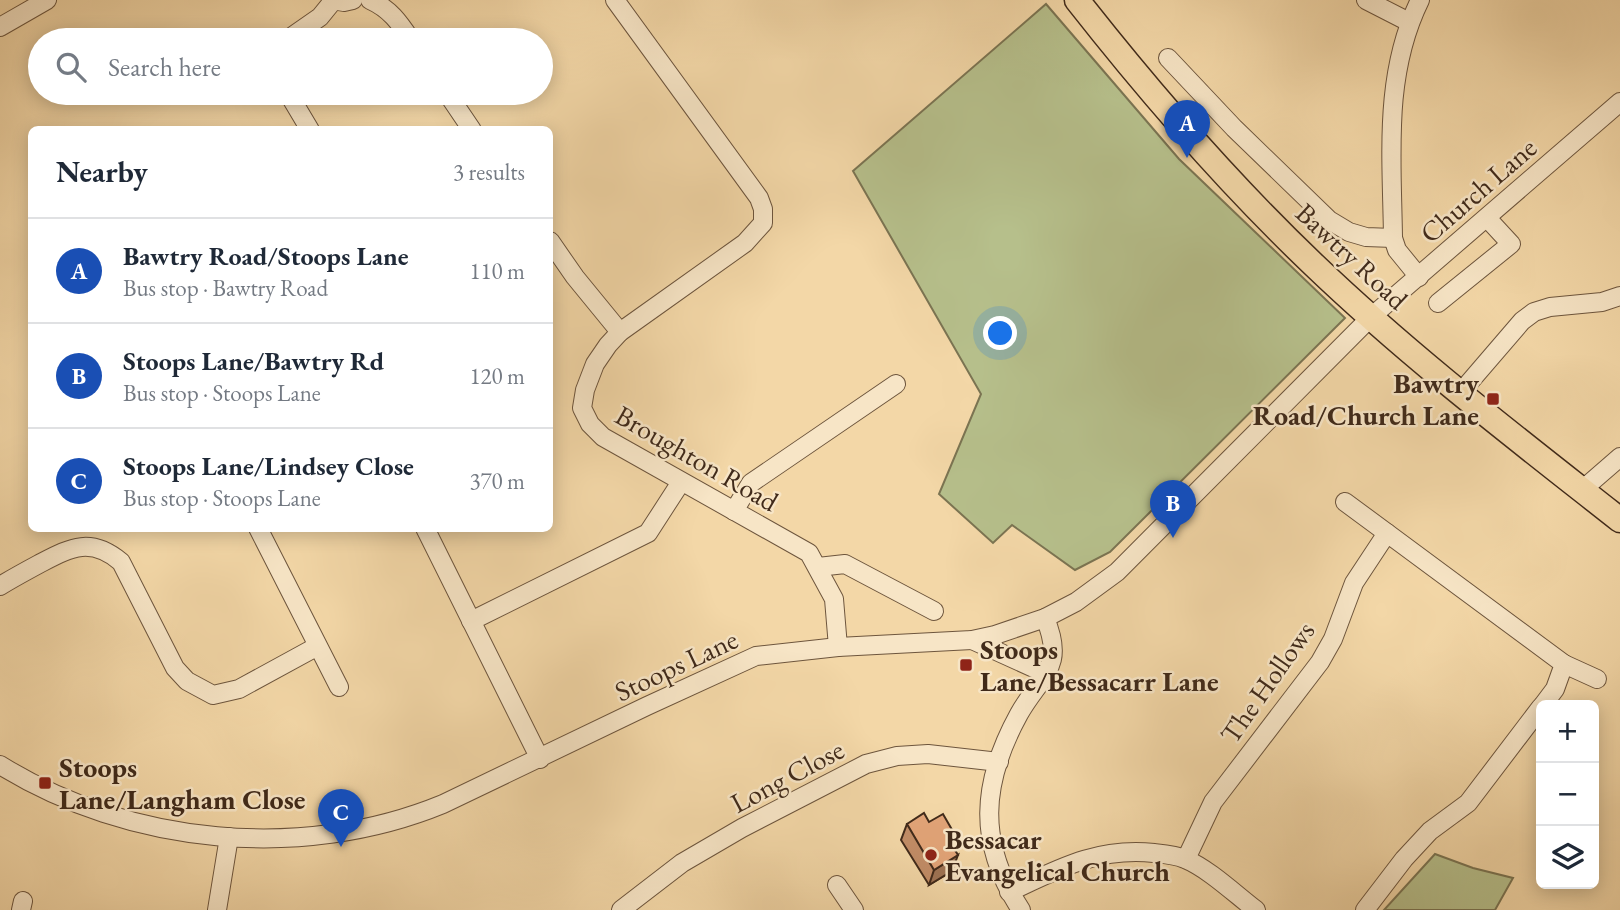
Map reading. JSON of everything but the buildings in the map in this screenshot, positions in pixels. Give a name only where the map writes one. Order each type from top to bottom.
[{"type":"highway","name":"Bawtry Road","points":[[1077,0],[1199,147],[1313,265],[1461,392],[1620,520]]},
{"type":"street","points":[[0,27],[47,0]]},
{"type":"street","points":[[304,28],[320,17],[333,0],[353,0]]},
{"type":"street","points":[[370,0],[385,7],[403,28]]},
{"type":"street","name":"Broughton Road","points":[[615,0],[759,198],[763,209],[763,223],[745,243],[620,332],[595,364],[585,390],[582,408],[590,424],[603,437],[809,553],[834,599],[838,647]]},
{"type":"street","points":[[1366,0],[1409,22]]},
{"type":"street","points":[[1419,278],[1397,250],[1393,238],[1392,138],[1395,77],[1409,22],[1420,0]]},
{"type":"street","points":[[1168,58],[1234,128],[1329,220],[1349,232],[1366,237],[1393,238]]},
{"type":"street","name":"Church Lane","points":[[1371,317],[1620,103]]},
{"type":"street","points":[[295,105],[308,126]]},
{"type":"street","points":[[455,105],[469,126]]},
{"type":"street","points":[[1438,303],[1511,244],[1487,218]]},
{"type":"street","points":[[553,245],[620,332]]},
{"type":"street","points":[[1461,392],[1522,321],[1534,312],[1550,307],[1602,302],[1620,296]]},
{"type":"street","name":"Stoops Lane","points":[[0,765],[72,803],[153,826],[229,837],[281,838],[374,827],[426,811],[757,656],[838,647],[972,640],[1015,629],[1045,618],[1084,597],[1117,572],[1371,317]]},
{"type":"street","points":[[734,511],[751,483],[896,384]]},
{"type":"street","points":[[1582,491],[1620,457]]},
{"type":"street","points":[[471,621],[648,533],[681,481]]},
{"type":"street","points":[[1345,502],[1563,664],[1597,679]]},
{"type":"street","points":[[260,532],[316,647],[339,687]]},
{"type":"street","points":[[427,532],[540,759]]},
{"type":"street","name":"The Hollows","points":[[1186,859],[1213,802],[1320,662],[1333,639],[1354,583],[1387,533]]},
{"type":"street","points":[[2,581],[70,548],[97,548],[110,553],[121,562],[175,668],[187,681],[213,695],[239,689],[316,647]]},
{"type":"street","points":[[818,567],[845,564],[934,611]]},
{"type":"street","points":[[1021,910],[1009,892],[994,859],[989,836],[991,788],[1019,714],[1047,674],[1054,649],[1045,618]]},
{"type":"street","points":[[972,640],[1047,674]]},
{"type":"street","points":[[1547,700],[1555,689],[1563,664]]},
{"type":"street","points":[[1365,910],[1404,859],[1430,831],[1468,803],[1536,714]]},
{"type":"street","name":"Long Close","points":[[621,910],[682,863],[742,828],[866,764],[897,756],[928,754],[999,762]]},
{"type":"street","points":[[217,910],[229,837]]},
{"type":"street","points":[[1009,892],[1074,861],[1131,850],[1186,859],[1256,910]]},
{"type":"street","points":[[837,885],[853,910]]},
{"type":"green space","points":[[1046,4],[1179,159],[1345,318],[1110,552],[1075,570],[1012,525],[993,543],[939,494],[981,394],[853,171]]},
{"type":"green space","points":[[1435,854],[1473,868],[1513,878],[1495,910],[1384,910]]},
{"type":"place","name":"Bawtry Road/Stoops Lane","points":[[1187,158]]},
{"type":"place","name":"Bawtry Road/Church Lane","points":[[1493,399]]},
{"type":"place","name":"Stoops Lane/Bawtry Rd","points":[[1173,538]]},
{"type":"place","name":"Stoops Lane/Bessacarr Lane","points":[[966,665]]},
{"type":"place","name":"Stoops Lane/Langham Close","points":[[45,783]]},
{"type":"place","name":"Stoops Lane/Lindsey Close","points":[[341,847]]},
{"type":"place","name":"Bessacar Evangelical Church","points":[[931,855]]}]
